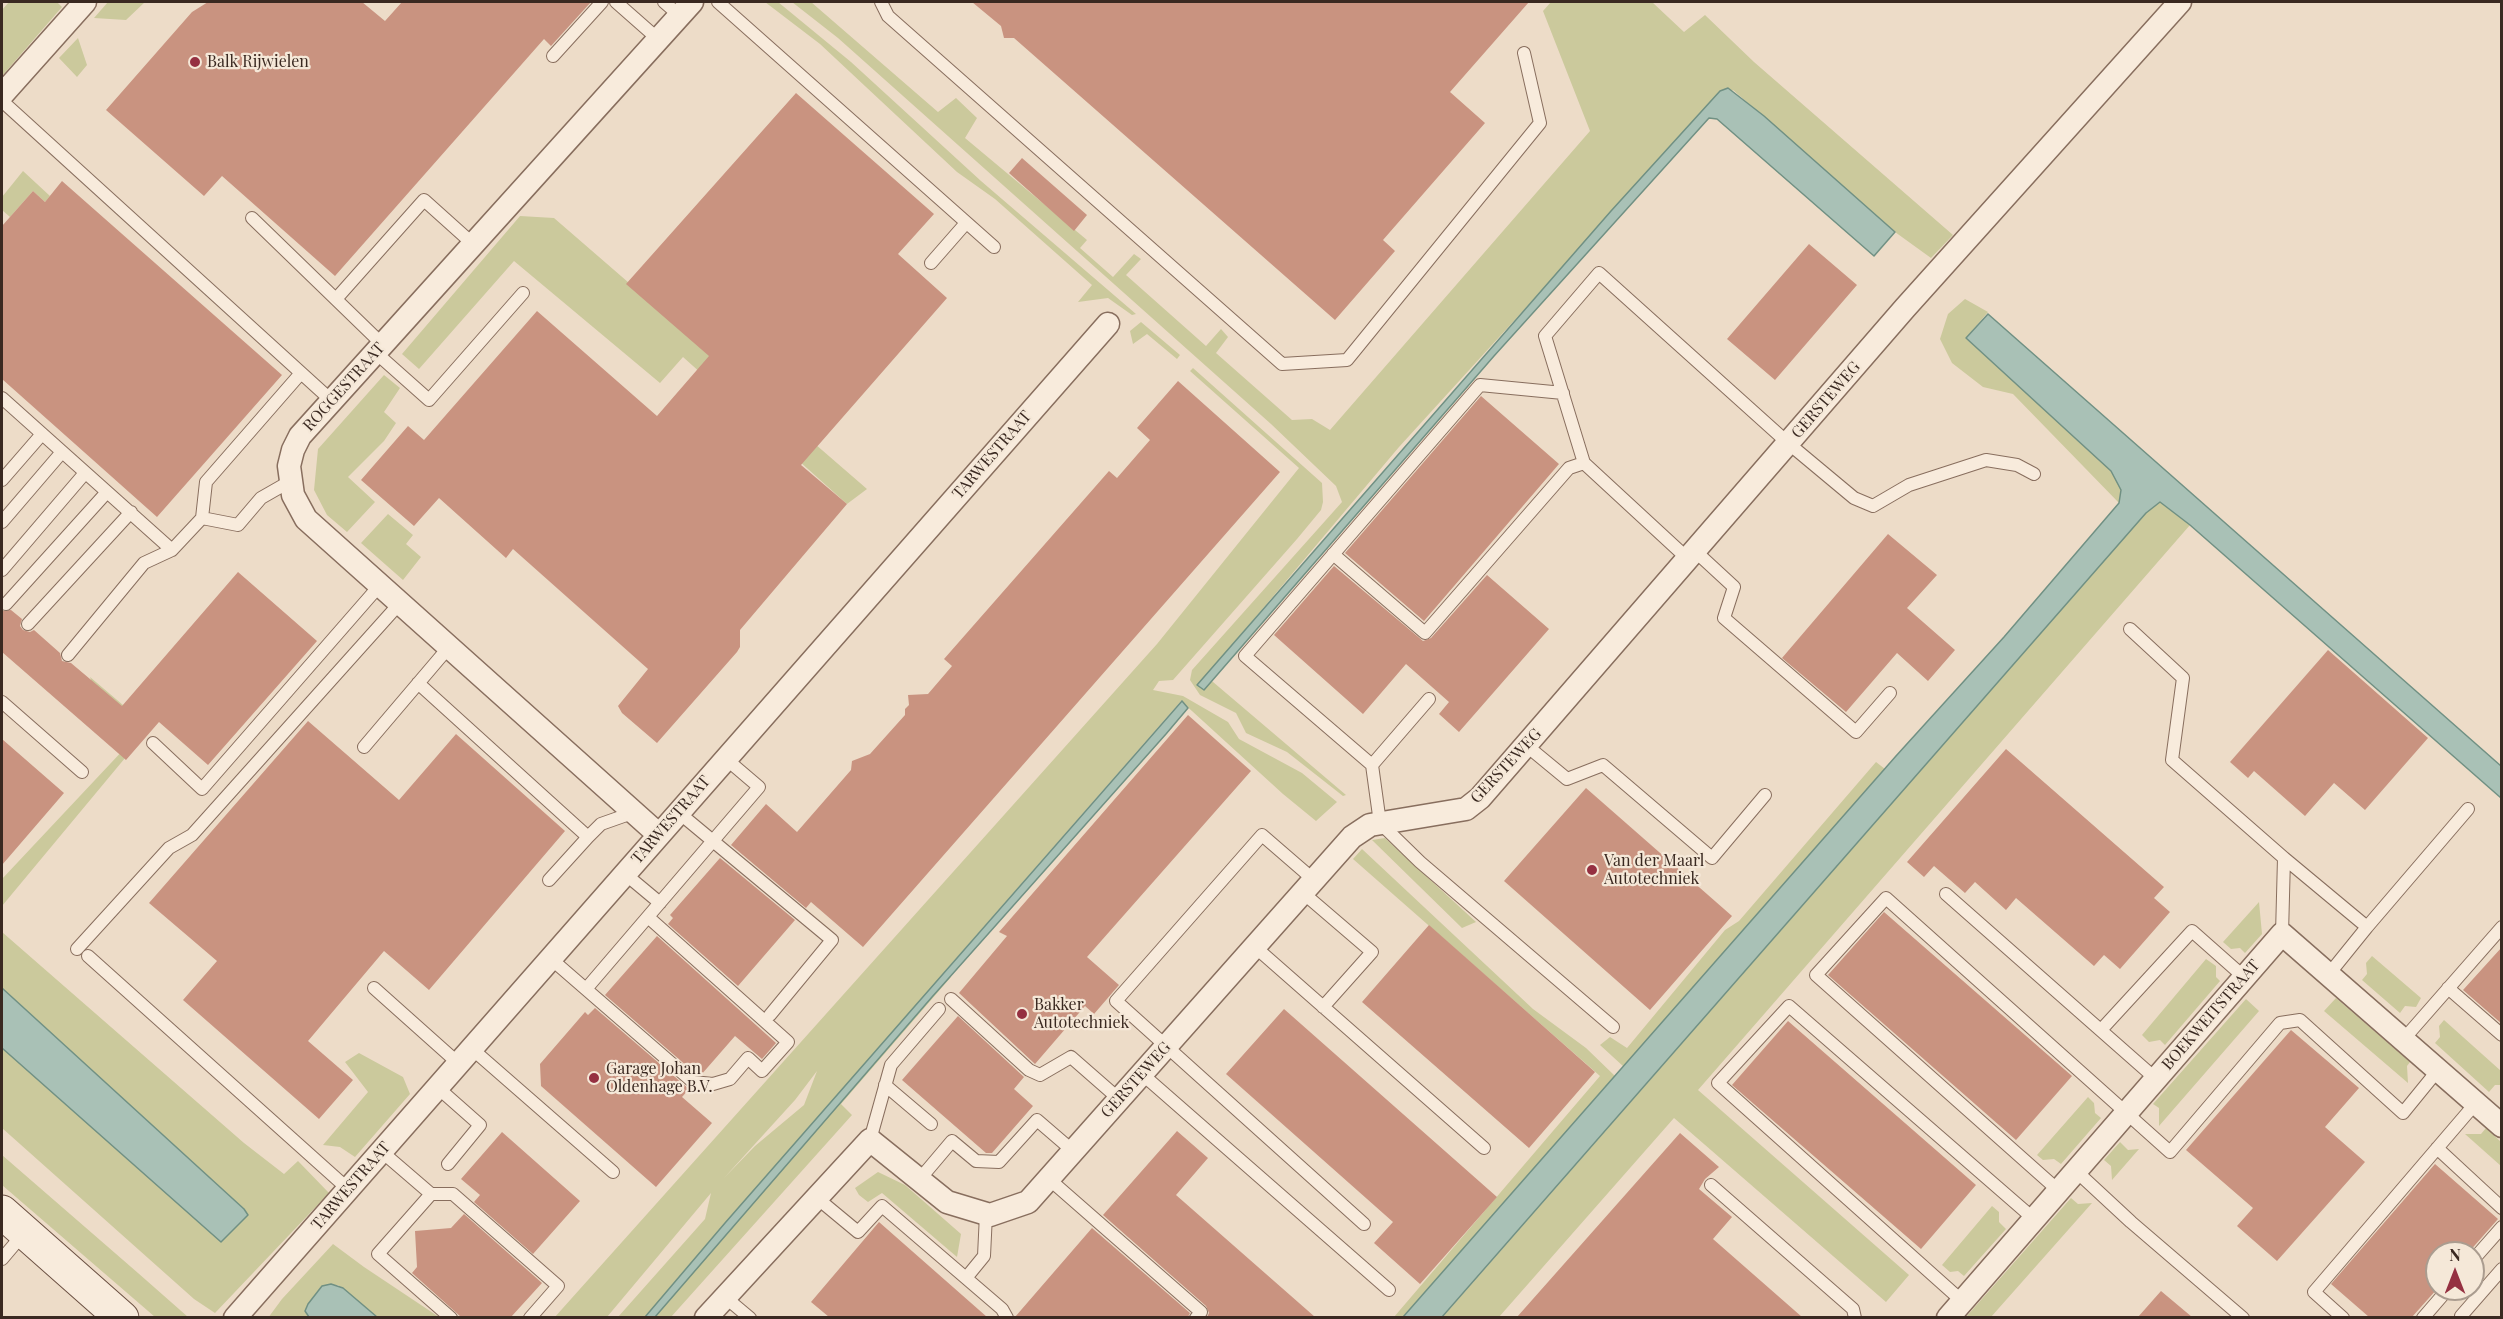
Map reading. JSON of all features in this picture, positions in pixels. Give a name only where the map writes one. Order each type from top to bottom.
[{"type":"street","points":[[2,95],[85,2]]},
{"type":"street","name":"GERSTEWEG","points":[[986,1214],[990,1215],[1028,1202],[1359,830],[1380,823],[1431,817],[1466,809],[1480,798],[1905,308],[2180,2]]},
{"type":"street","name":"ROGGESTRAAT","points":[[658,834],[306,519],[298,508],[290,482],[291,458],[300,436],[658,39],[678,6]]},
{"type":"street","name":"TARWESTRAAT","points":[[235,1317],[1108,324]]},
{"type":"street","points":[[2282,934],[2475,1104],[2500,1121]]},
{"type":"street","name":"BOEKWEITSTRAAT","points":[[1955,1309],[2282,934]]},
{"type":"street","points":[[706,1317],[870,1140],[947,1202],[986,1214]]},
{"type":"street","points":[[13,1222],[107,1309]]},
{"type":"lane","points":[[553,56],[602,2]]},
{"type":"lane","points":[[616,2],[658,39]]},
{"type":"lane","points":[[718,2],[994,247]]},
{"type":"lane","points":[[881,2],[888,16],[1282,364],[1347,360],[1540,123],[1524,53]]},
{"type":"lane","points":[[2,101],[332,401]]},
{"type":"lane","points":[[336,299],[424,200],[473,244]]},
{"type":"lane","points":[[252,218],[336,299],[429,400],[523,293]]},
{"type":"lane","points":[[931,263],[966,223]]},
{"type":"lane","points":[[1890,693],[1857,732],[1724,618],[1734,587],[1692,555],[1584,463],[1545,336],[1599,273],[1788,443],[1854,498],[1873,506],[1909,485],[1986,460],[2017,465],[2034,474]]},
{"type":"lane","points":[[68,655],[144,563],[172,550],[202,518],[206,482],[301,373]]},
{"type":"lane","points":[[1563,393],[1480,385],[1245,656],[1372,765],[1380,823],[1429,869],[1613,1027]]},
{"type":"lane","points":[[2,400],[172,550]]},
{"type":"lane","points":[[2,480],[42,434]]},
{"type":"lane","points":[[2,522],[62,452]]},
{"type":"lane","points":[[1333,554],[1425,633],[1569,468],[1584,463]]},
{"type":"lane","points":[[2,570],[86,473]]},
{"type":"lane","points":[[202,518],[238,525],[261,498],[290,482]]},
{"type":"lane","points":[[6,604],[107,492]]},
{"type":"lane","points":[[28,624],[131,512]]},
{"type":"lane","points":[[153,743],[202,789],[380,585]]},
{"type":"lane","points":[[77,949],[169,848],[192,835],[400,603]]},
{"type":"lane","points":[[2130,629],[2184,678],[2172,760],[2283,858],[2367,927]]},
{"type":"lane","points":[[364,747],[449,647]]},
{"type":"lane","points":[[418,683],[588,837]]},
{"type":"lane","points":[[1372,765],[1429,699]]},
{"type":"lane","points":[[2,702],[82,772]]},
{"type":"lane","points":[[1527,746],[1567,779],[1603,765],[1712,858],[1765,795]]},
{"type":"lane","points":[[586,989],[759,787],[725,758]]},
{"type":"lane","points":[[2329,974],[2468,809]]},
{"type":"lane","points":[[549,880],[601,824],[635,812]]},
{"type":"lane","points":[[678,812],[832,940],[770,1015]]},
{"type":"lane","points":[[1323,1007],[1372,952],[1262,835],[1116,1001],[1364,1224]]},
{"type":"lane","points":[[2282,934],[2283,858]]},
{"type":"lane","points":[[624,873],[660,903]]},
{"type":"lane","points":[[1946,894],[2156,1079]]},
{"type":"lane","points":[[2059,1191],[1816,975],[1886,898],[2170,1152],[2280,1023],[2300,1020],[2403,1113],[2438,1070]]},
{"type":"lane","points":[[550,958],[693,1082],[713,1084],[730,1079],[748,1058],[762,1071],[788,1042],[648,917]]},
{"type":"lane","points":[[2403,1040],[2502,927]]},
{"type":"lane","points":[[2101,1030],[2192,931],[2244,977]]},
{"type":"lane","points":[[1254,946],[1484,1148]]},
{"type":"lane","points":[[88,956],[348,1188]]},
{"type":"lane","points":[[375,988],[613,1172]]},
{"type":"lane","points":[[2448,988],[2502,1035]]},
{"type":"lane","points":[[951,999],[1029,1070],[1040,1075],[1071,1057],[1119,1099]]},
{"type":"lane","points":[[1955,1309],[1719,1083],[1789,1006],[2034,1219]]},
{"type":"lane","points":[[870,1140],[891,1065],[939,1009]]},
{"type":"lane","points":[[1142,1074],[1389,1290]]},
{"type":"lane","points":[[885,1085],[931,1124]]},
{"type":"lane","points":[[436,1087],[480,1125],[448,1164]]},
{"type":"lane","points":[[2343,1317],[2314,1292],[2475,1104]]},
{"type":"lane","points":[[919,1180],[952,1141],[976,1161],[999,1162],[1037,1120],[1073,1151]]},
{"type":"lane","points":[[2437,1148],[2502,1208]]},
{"type":"lane","points":[[381,1151],[431,1194],[453,1194],[558,1286],[530,1317]]},
{"type":"lane","points":[[2076,1171],[2131,1222],[2243,1317]]},
{"type":"lane","points":[[1049,1179],[1201,1312],[1196,1317]]},
{"type":"lane","points":[[1711,1185],[1853,1309],[1855,1317]]},
{"type":"lane","points":[[431,1194],[378,1254],[451,1317]]},
{"type":"lane","points":[[817,1198],[858,1232],[882,1206],[1002,1309],[1007,1317]]},
{"type":"lane","points":[[966,1278],[984,1256],[986,1214]]},
{"type":"lane","points":[[2,1259],[13,1222]]},
{"type":"lane","points":[[2485,1246],[2502,1227]]},
{"type":"lane","points":[[2461,1316],[2502,1269]]},
{"type":"lane","points":[[725,1297],[750,1317]]},
{"type":"lane","points":[[2423,1317],[2437,1301]]},
{"type":"shaded area","points":[[9,2],[57,2],[62,7],[2,76],[2,10]]},
{"type":"shaded area","points":[[108,2],[145,2],[126,20],[94,18]]},
{"type":"shaded area","points":[[765,2],[778,2],[851,62],[981,181],[1136,314],[1132,315],[1108,298],[1078,302],[1092,285],[995,199],[957,172],[820,44]]},
{"type":"shaded area","points":[[792,2],[811,2],[938,112],[956,98],[977,118],[965,138],[1087,240],[1080,248],[1113,277],[1134,254],[1141,259],[1126,275],[1206,346],[1221,329],[1228,337],[1216,353],[1292,420],[1312,419],[1330,430],[1590,131],[1543,11],[1551,2],[1652,2],[1684,32],[1705,15],[1754,62],[1953,235],[1931,258],[1895,232],[1733,90],[1685,133],[1399,447],[1206,676],[1346,795],[1343,796],[1287,752],[1246,733],[1236,713],[1200,695],[1190,680],[1192,670],[1342,502],[1336,486],[1271,424],[838,38]]},
{"type":"shaded area","points":[[78,38],[87,65],[77,77],[59,58]]},
{"type":"shaded area","points":[[1728,88],[1764,116],[1895,232],[1874,256],[1717,119],[1709,118],[1494,356],[1204,690],[1197,685],[1611,211],[1720,91]]},
{"type":"shaded area","points":[[23,171],[50,196],[45,202],[33,191],[10,217],[2,210],[2,197]]},
{"type":"shaded area","points":[[520,216],[554,218],[867,489],[847,504],[683,357],[660,383],[514,261],[419,369],[402,354]]},
{"type":"shaded area","points":[[1965,299],[1988,312],[1966,338],[2112,471],[2121,490],[2119,503],[2013,394],[1983,387],[1952,363],[1940,339],[1948,314]]},
{"type":"shaded area","points":[[1988,314],[2501,766],[2501,798],[2190,525],[2160,502],[2146,513],[1442,1317],[1403,1317],[1896,756],[2004,637],[2119,503],[2121,490],[2111,471],[1966,338]]},
{"type":"shaded area","points":[[1141,322],[1180,355],[1177,359],[1147,334],[1133,344],[1130,331]]},
{"type":"shaded area","points":[[1193,368],[1322,483],[1323,502],[1321,510],[1297,539],[1173,680],[1159,681],[1153,690],[1183,696],[1228,722],[1239,739],[1302,773],[1337,802],[1316,821],[1181,701],[945,971],[951,977],[841,1104],[852,1115],[671,1317],[618,1317],[705,1219],[711,1193],[607,1317],[554,1318],[1157,644],[1299,468],[1190,371]],"holes":[[[817,1071],[804,1105],[755,1146],[724,1178],[795,1100]]]},
{"type":"shaded area","points":[[384,375],[400,388],[384,412],[396,423],[384,441],[348,477],[375,502],[347,532],[327,515],[314,490],[318,449]]},
{"type":"shaded area","points":[[2160,502],[2190,525],[1698,1090],[1909,1275],[1886,1302],[1674,1118],[1499,1317],[1442,1318],[2146,513]]},
{"type":"shaded area","points":[[388,514],[413,535],[406,544],[421,557],[403,580],[361,543]]},
{"type":"shaded area","points":[[90,677],[150,728],[2,906],[2,879],[141,731],[93,686]]},
{"type":"shaded area","points":[[1182,701],[1188,708],[1166,734],[932,997],[655,1317],[645,1317],[725,1223]]},
{"type":"shaded area","points":[[1876,762],[1885,769],[1624,1067],[1600,1045],[1610,1037],[1627,1048],[1725,930],[1739,921]]},
{"type":"shaded area","points":[[1385,838],[1476,922],[1462,928],[1372,840]]},
{"type":"shaded area","points":[[1362,849],[1533,1009],[1586,1048],[1615,1076],[1403,1317],[1394,1317],[1600,1076],[1353,859]]},
{"type":"shaded area","points":[[2259,902],[2262,934],[2245,953],[2240,948],[2231,949],[2223,942]]},
{"type":"shaded area","points":[[2,932],[244,1143],[284,1174],[298,1161],[329,1193],[215,1313],[194,1299],[2,1128],[2,1048],[221,1241],[248,1215],[2,988]]},
{"type":"shaded area","points":[[2372,956],[2421,998],[2416,1007],[2405,1006],[2400,1013],[2362,980],[2367,974],[2366,963]]},
{"type":"shaded area","points":[[2206,959],[2216,966],[2216,977],[2220,981],[2165,1045],[2160,1040],[2149,1042],[2142,1035]]},
{"type":"shaded area","points":[[2,988],[244,1209],[248,1215],[221,1242],[2,1048]]},
{"type":"shaded area","points":[[2336,998],[2410,1062],[2407,1066],[2408,1083],[2324,1011]]},
{"type":"shaded area","points":[[2246,999],[2259,1011],[2159,1126],[2159,1108],[2153,1104]]},
{"type":"shaded area","points":[[2444,1020],[2501,1071],[2501,1085],[2495,1085],[2489,1092],[2435,1043],[2440,1037],[2439,1026]]},
{"type":"shaded area","points":[[359,1053],[403,1077],[410,1094],[355,1157],[340,1147],[323,1145],[368,1092],[345,1062]]},
{"type":"shaded area","points":[[2088,1097],[2094,1103],[2095,1113],[2101,1118],[2061,1164],[2054,1159],[2043,1160],[2037,1155]]},
{"type":"shaded area","points":[[2486,1128],[2501,1142],[2501,1166],[2465,1134],[2481,1134]]},
{"type":"shaded area","points":[[2120,1142],[2128,1150],[2139,1149],[2112,1180],[2111,1166],[2104,1160]]},
{"type":"shaded area","points":[[2,1155],[188,1317],[155,1317],[2,1185]]},
{"type":"shaded area","points":[[878,1172],[905,1185],[961,1234],[957,1257],[882,1193],[868,1202],[859,1195],[855,1188]]},
{"type":"shaded area","points":[[2071,1198],[2078,1204],[2092,1203],[1991,1317],[1966,1317]]},
{"type":"shaded area","points":[[1992,1206],[1999,1212],[1999,1222],[2006,1229],[1964,1276],[1958,1271],[1950,1272],[1942,1265]]},
{"type":"shaded area","points":[[333,1244],[439,1317],[377,1317],[338,1285],[322,1286],[305,1311],[309,1317],[268,1318],[282,1299]]},
{"type":"shaded area","points":[[331,1284],[343,1288],[377,1317],[309,1317],[305,1311],[308,1304],[322,1286]]},
{"type":"building","points":[[208,2],[362,2],[385,21],[402,2],[591,2],[551,46],[544,39],[335,276],[222,176],[204,196],[106,110],[192,12]]},
{"type":"building","points":[[972,2],[1529,2],[1450,92],[1485,123],[1383,240],[1395,251],[1335,320],[1014,38],[1004,38],[1001,26]]},
{"type":"building","points":[[796,93],[934,214],[898,254],[947,298],[801,465],[847,504],[740,630],[740,647],[737,652],[657,743],[622,713],[618,706],[648,669],[513,549],[506,558],[439,498],[414,526],[361,480],[408,426],[424,440],[537,311],[657,416],[709,356],[626,284]]},
{"type":"building","points":[[1022,158],[1087,215],[1074,231],[1009,173]]},
{"type":"building","points":[[62,181],[282,375],[157,517],[2,379],[2,226],[33,191],[45,202]]},
{"type":"building","points":[[1809,244],[1857,285],[1775,380],[1727,339]]},
{"type":"building","points":[[1178,381],[1280,472],[863,947],[811,902],[806,908],[731,845],[766,804],[797,832],[851,770],[852,761],[870,754],[905,715],[905,709],[909,705],[908,695],[928,694],[952,666],[944,659],[1109,471],[1117,478],[1150,440],[1137,428]]},
{"type":"building","points":[[1481,396],[1559,464],[1424,621],[1345,553]]},
{"type":"building","points":[[1888,534],[1937,575],[1907,608],[1955,650],[1928,681],[1897,653],[1846,712],[1782,658]]},
{"type":"building","points":[[1334,566],[1423,641],[1431,638],[1487,575],[1549,629],[1459,732],[1439,714],[1449,702],[1406,664],[1363,714],[1274,635]]},
{"type":"building","points":[[238,572],[317,641],[208,765],[159,722],[126,760],[2,652],[2,611],[11,610],[22,619],[20,626],[23,630],[30,632],[34,630],[60,653],[62,661],[71,663],[122,706]]},
{"type":"building","points":[[2328,650],[2428,738],[2365,810],[2334,783],[2305,816],[2254,771],[2248,778],[2230,762]]},
{"type":"building","points":[[1188,715],[1251,771],[1087,957],[1119,985],[1094,1014],[1085,1006],[1035,1064],[959,993],[1007,936],[999,932]]},
{"type":"building","points":[[308,721],[399,800],[456,734],[565,831],[429,990],[384,951],[308,1041],[353,1080],[319,1119],[183,1000],[217,961],[149,903]]},
{"type":"building","points":[[2,739],[64,793],[2,865]]},
{"type":"building","points":[[2006,749],[2164,887],[2154,898],[2170,912],[2120,969],[2104,955],[2094,966],[2016,898],[2006,910],[1975,882],[1965,893],[1934,866],[1924,877],[1907,862]]},
{"type":"building","points":[[1586,788],[1732,916],[1650,1010],[1504,881]]},
{"type":"building","points":[[720,858],[795,920],[738,986],[668,924],[673,918],[670,915]]},
{"type":"building","points":[[1884,912],[2072,1076],[2016,1140],[1828,975]]},
{"type":"building","points":[[1429,925],[1595,1072],[1529,1148],[1362,1002]]},
{"type":"building","points":[[657,936],[776,1043],[762,1059],[735,1036],[701,1075],[696,1074],[605,995]]},
{"type":"building","points":[[2502,947],[2502,1024],[2463,990]]},
{"type":"building","points":[[595,1008],[689,1089],[682,1097],[712,1123],[656,1187],[541,1086],[540,1064],[585,1012],[588,1015]]},
{"type":"building","points":[[1284,1009],[1497,1197],[1420,1284],[1374,1243],[1393,1222],[1226,1074]]},
{"type":"building","points":[[958,1016],[1024,1077],[1014,1089],[1033,1106],[992,1153],[986,1153],[902,1080]]},
{"type":"building","points":[[1788,1021],[1976,1185],[1921,1249],[1732,1085]]},
{"type":"building","points":[[2291,1030],[2359,1088],[2325,1127],[2365,1162],[2277,1261],[2237,1226],[2253,1208],[2186,1150]]},
{"type":"building","points":[[1177,1131],[1208,1158],[1176,1195],[1315,1317],[1207,1317],[1209,1313],[1206,1306],[1103,1215]]},
{"type":"building","points":[[502,1132],[580,1201],[533,1254],[474,1202],[480,1195],[461,1179]]},
{"type":"building","points":[[1680,1133],[1719,1167],[1705,1179],[1699,1189],[1732,1217],[1713,1239],[1802,1317],[1517,1317]]},
{"type":"building","points":[[2435,1164],[2498,1219],[2479,1241],[2425,1241],[2426,1301],[2412,1317],[2369,1317],[2331,1284]]},
{"type":"building","points":[[464,1214],[542,1283],[511,1317],[461,1317],[412,1273],[417,1267],[415,1231],[451,1228]]},
{"type":"building","points":[[879,1222],[987,1317],[829,1317],[811,1302]]},
{"type":"building","points":[[1092,1228],[1190,1313],[1188,1317],[1015,1317]]},
{"type":"building","points":[[2161,1291],[2192,1317],[2138,1317]]},
{"type":"place","name":"Balk Rijwielen","points":[[195,62]]},
{"type":"place","name":"Van der Maarl Autotechniek","points":[[1592,870]]},
{"type":"place","name":"Bakker Autotechniek","points":[[1022,1014]]},
{"type":"place","name":"Garage Johan Oldenhage B.V.","points":[[594,1078]]}]
